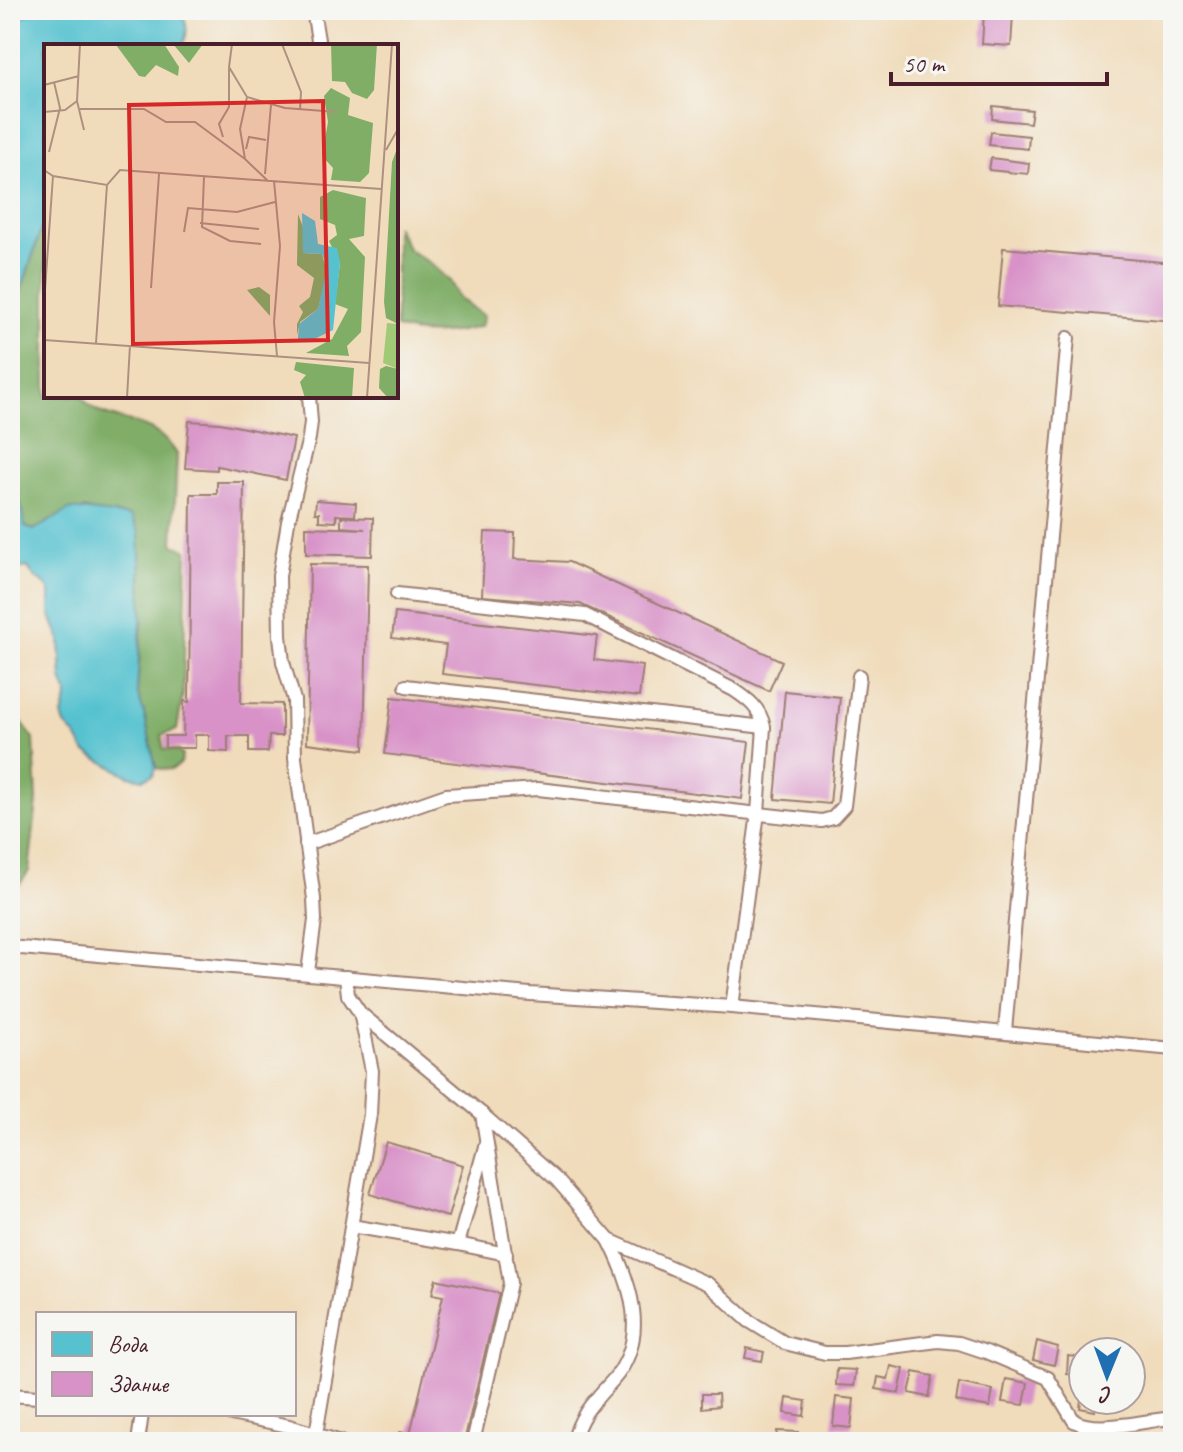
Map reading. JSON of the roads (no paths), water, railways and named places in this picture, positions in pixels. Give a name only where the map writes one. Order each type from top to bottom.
[{"type":"lane","points":[[313,10],[319,44]]},
{"type":"lane","points":[[1005,1031],[1068,338]]},
{"type":"lane","points":[[308,972],[315,920],[295,758],[294,700],[283,662],[280,636],[279,576],[288,522],[309,438],[309,398]]},
{"type":"lane","points":[[397,594],[585,615],[751,701],[761,714],[764,727],[758,813],[732,1007]]},
{"type":"lane","points":[[306,844],[446,795],[538,789],[822,821],[833,818],[844,806],[859,676]]},
{"type":"lane","points":[[406,686],[764,727]]},
{"type":"lane","points":[[10,947],[530,994],[732,1007],[1173,1049]]},
{"type":"lane","points":[[346,977],[348,995],[360,1013],[557,1180],[609,1240],[619,1259],[633,1307],[633,1341],[617,1375],[586,1411],[576,1429],[574,1442]]},
{"type":"lane","points":[[316,1434],[372,1094],[370,1048],[360,1013]]},
{"type":"lane","points":[[473,1442],[509,1292],[506,1254],[482,1114]]},
{"type":"lane","points":[[458,1244],[487,1140]]},
{"type":"lane","points":[[351,1226],[506,1254]]},
{"type":"lane","points":[[609,1240],[708,1284],[749,1321],[785,1343],[825,1353],[938,1341],[959,1343],[1048,1378],[1074,1421],[1089,1427],[1173,1418]]},
{"type":"lane","points":[[10,1395],[36,1397]]},
{"type":"lane","points":[[138,1442],[142,1416]]},
{"type":"lane","points":[[240,1416],[341,1442]]},
{"type":"water","points":[[36,10],[176,10],[182,12],[186,33],[183,44],[44,44],[44,220],[10,325],[10,23]]},
{"type":"water","points":[[10,473],[16,481],[25,527],[34,530],[71,509],[131,516],[139,532],[142,607],[137,692],[156,768],[153,775],[143,779],[129,776],[85,752],[65,725],[62,716],[68,695],[62,679],[60,638],[50,614],[50,592],[28,567],[10,570]]}]
